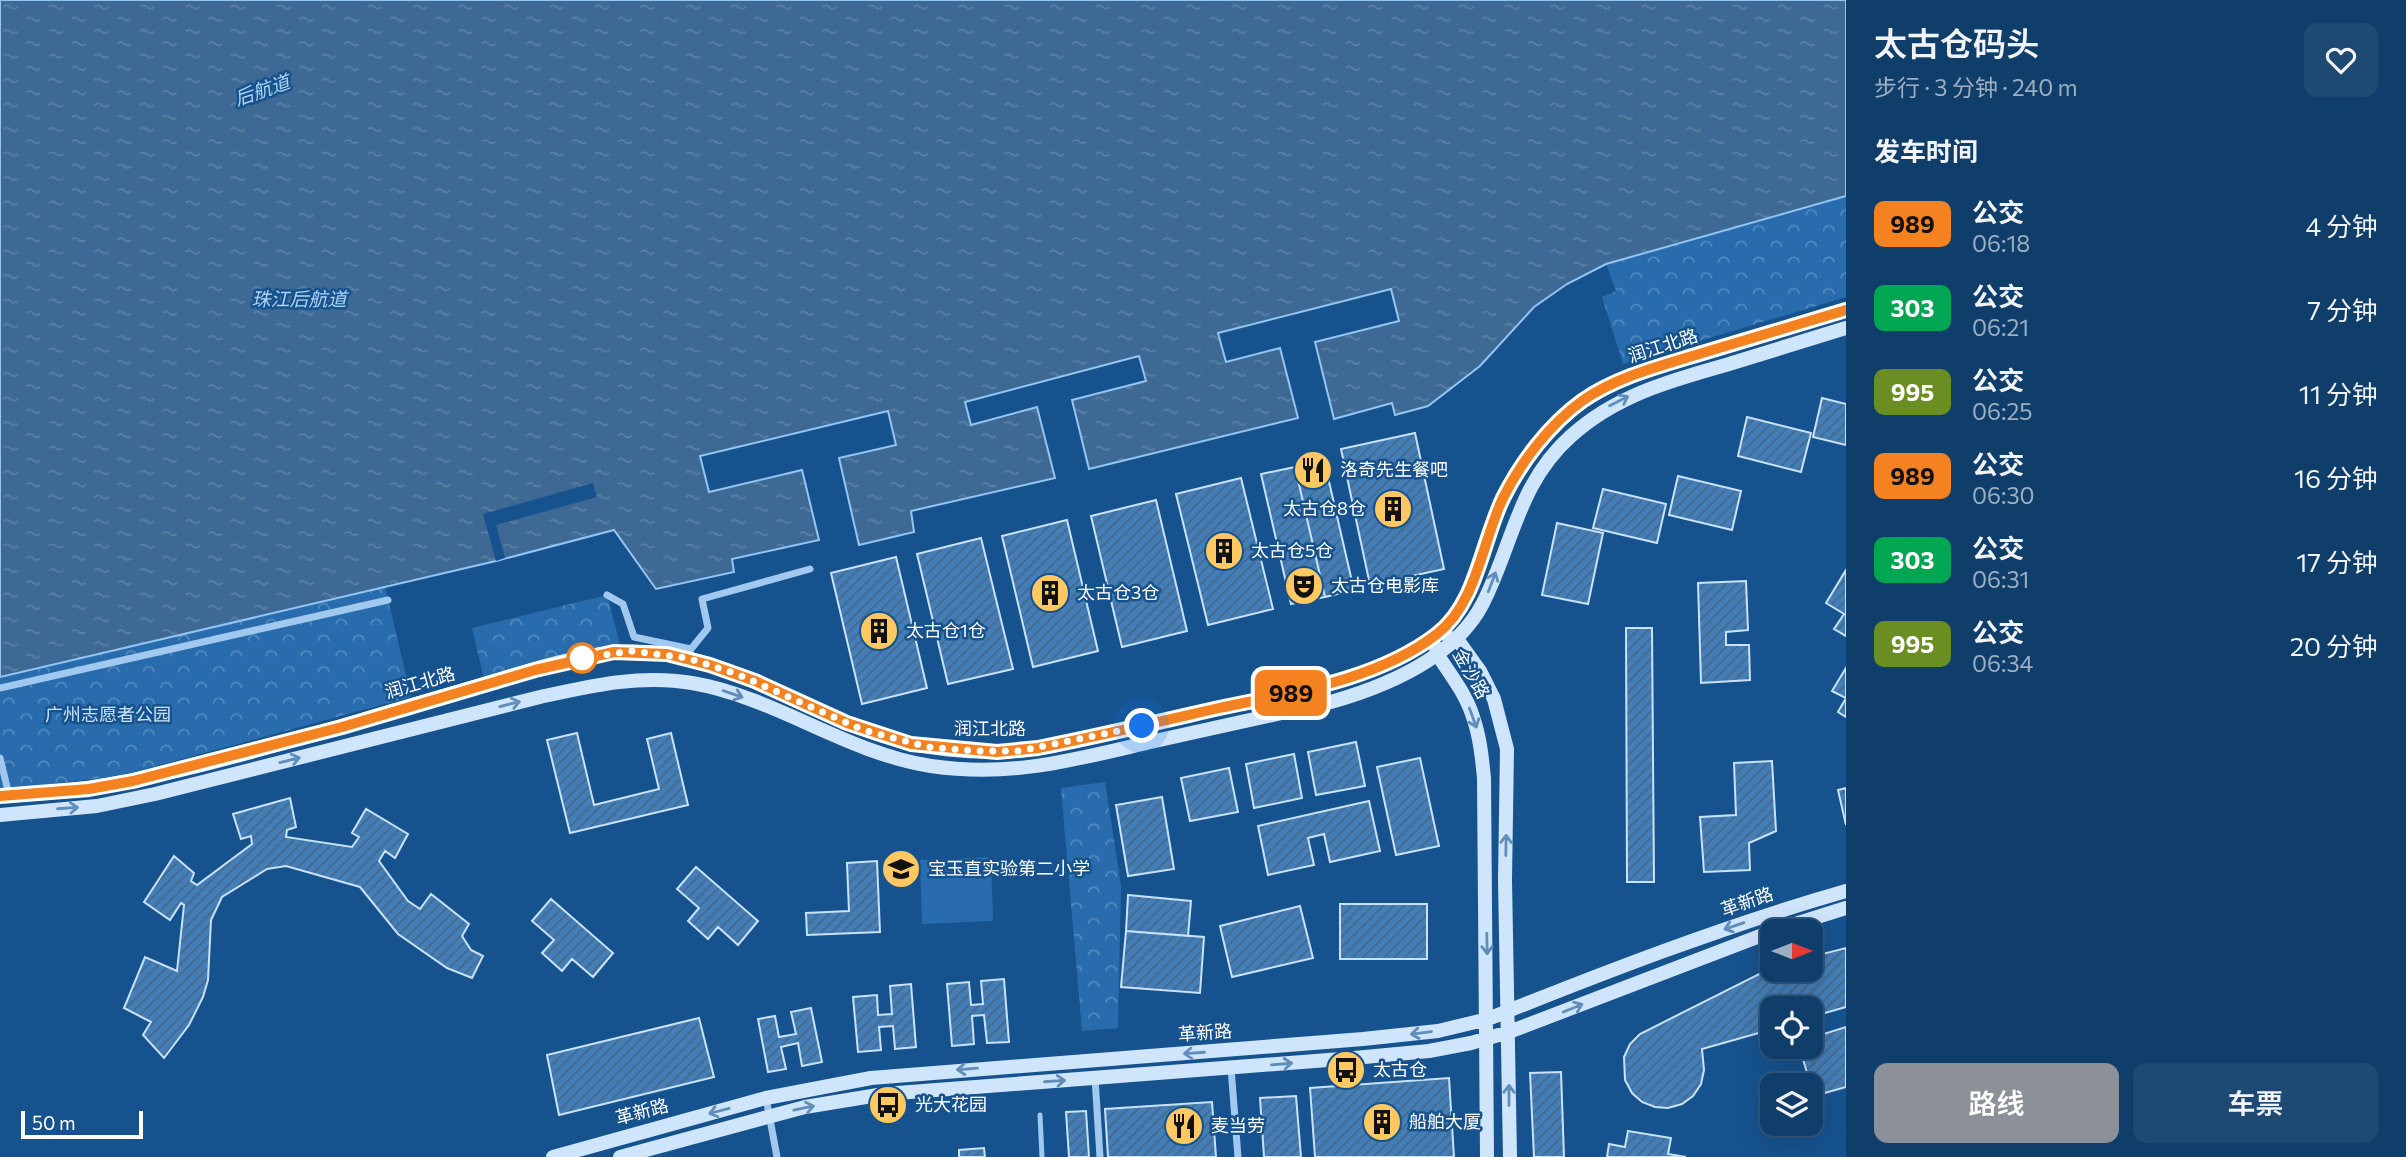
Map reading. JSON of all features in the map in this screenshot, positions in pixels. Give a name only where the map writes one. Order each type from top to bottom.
[{"type":"street","name":"润江北路","points":[[4,796],[89,789],[133,781],[342,727],[535,670],[614,652],[667,654],[710,665],[755,681],[847,723],[911,744],[997,752],[1064,743],[1330,684],[1379,666],[1436,635],[1460,607],[1503,499],[1519,471],[1549,431],[1583,400],[1649,370],[1846,310]]},
{"type":"street","name":"润江北路","points":[[1437,654],[1457,639],[1486,597],[1514,521],[1534,480],[1563,444],[1587,423],[1606,408],[1655,387],[1846,328]]},
{"type":"street","points":[[607,594],[623,604],[634,636],[691,649],[708,628],[702,598],[810,569]]},
{"type":"street","points":[[0,688],[388,600]]},
{"type":"street","name":"金沙路","points":[[1487,1157],[1484,778],[1480,741],[1473,715],[1437,654],[1436,635],[1457,639],[1480,671],[1494,699],[1507,749],[1510,1157]]},
{"type":"street","points":[[0,816],[97,806],[155,794],[529,699],[639,679],[710,686],[896,759],[959,769],[1013,769],[1080,760],[1331,702],[1389,681],[1437,654]]},
{"type":"street","points":[[0,758],[4,796]]},
{"type":"street","name":"革新路","points":[[553,1157],[766,1098],[871,1078],[1438,1031],[1488,1019],[1722,930],[1846,891]]},
{"type":"street","name":"革新路","points":[[1811,919],[1846,908]]},
{"type":"street","name":"革新路","points":[[620,1157],[769,1116],[856,1097],[1429,1051],[1509,1032],[1760,936]]},
{"type":"street","points":[[1231,1068],[1238,1157]]},
{"type":"street","points":[[1095,1078],[1100,1157]]},
{"type":"street","points":[[766,1098],[777,1157]]},
{"type":"lane","points":[[1040,1115],[1042,1157]]},
{"type":"green space","points":[[1846,196],[1846,297],[1623,364],[1602,297],[1616,291],[1606,264]]},
{"type":"green space","name":"广州志愿者公园","points":[[385,586],[411,697],[119,776],[0,790],[0,677]]},
{"type":"green space","points":[[607,595],[621,648],[484,679],[472,628]]},
{"type":"green space","points":[[1105,782],[1121,886],[1118,1028],[1082,1031],[1061,788]]},
{"type":"green space","points":[[991,857],[993,921],[922,924],[920,860]]},
{"type":"water","name":"珠江后航道","points":[[0,0],[1846,0],[1846,196],[1606,264],[1567,284],[1534,307],[1480,366],[1428,406],[1395,415],[1392,403],[1334,419],[1315,342],[1399,321],[1391,289],[1218,333],[1226,362],[1280,348],[1298,418],[1089,469],[1072,400],[1146,381],[1139,356],[965,402],[971,425],[1037,407],[1055,478],[911,511],[914,532],[859,545],[839,458],[896,445],[888,411],[700,456],[709,492],[802,470],[819,540],[732,559],[734,572],[656,589],[614,530],[496,561],[0,677]]},
{"type":"pier","points":[[593,483],[597,497],[496,525],[505,558],[496,561],[483,514]]},
{"type":"building","points":[[1822,398],[1846,404],[1846,445],[1813,437]]},
{"type":"building","points":[[1747,417],[1811,433],[1801,472],[1738,456]]},
{"type":"building","name":"太古仓8仓","points":[[1415,433],[1444,569],[1370,585],[1341,449]]},
{"type":"building","points":[[1324,460],[1354,590],[1325,597],[1295,467]]},
{"type":"building","points":[[1295,467],[1325,597],[1291,604],[1261,474]]},
{"type":"building","points":[[1678,476],[1741,491],[1732,530],[1669,515]]},
{"type":"building","name":"太古仓5仓","points":[[1241,478],[1273,609],[1208,625],[1176,494]]},
{"type":"building","points":[[1603,489],[1666,504],[1657,543],[1593,528]]},
{"type":"building","points":[[1156,500],[1187,631],[1122,647],[1091,516]]},
{"type":"building","name":"太古仓3仓","points":[[1067,520],[1098,651],[1033,667],[1002,536]]},
{"type":"building","points":[[1557,523],[1603,533],[1588,604],[1542,595]]},
{"type":"building","points":[[981,538],[1013,669],[948,684],[917,554]]},
{"type":"building","name":"太古仓1仓","points":[[896,557],[927,688],[862,704],[831,573]]},
{"type":"building","points":[[1846,570],[1846,636],[1834,629],[1844,614],[1826,603]]},
{"type":"building","points":[[1746,581],[1748,630],[1726,632],[1726,645],[1749,645],[1750,680],[1701,683],[1698,583]]},
{"type":"building","points":[[1626,628],[1652,628],[1654,882],[1627,882]]},
{"type":"building","points":[[1846,668],[1846,698],[1832,691]]},
{"type":"building","points":[[1846,698],[1846,717],[1838,712]]},
{"type":"building","points":[[577,733],[594,805],[659,789],[647,739],[671,733],[688,805],[570,833],[547,740]]},
{"type":"building","points":[[1356,742],[1365,786],[1316,795],[1308,752]]},
{"type":"building","points":[[1294,754],[1302,798],[1254,808],[1246,764]]},
{"type":"building","points":[[1420,758],[1439,846],[1396,855],[1377,767]]},
{"type":"building","points":[[1772,761],[1776,831],[1749,843],[1750,870],[1704,872],[1700,817],[1736,815],[1734,763]]},
{"type":"building","points":[[1229,768],[1238,812],[1190,821],[1181,778]]},
{"type":"building","points":[[1846,788],[1846,825],[1838,790]]},
{"type":"building","points":[[1162,797],[1174,869],[1128,876],[1116,805]]},
{"type":"building","points":[[290,798],[296,827],[287,830],[286,837],[352,847],[359,837],[352,833],[366,809],[408,834],[395,858],[385,851],[379,861],[408,901],[420,909],[431,894],[469,924],[462,936],[471,950],[483,956],[472,978],[447,968],[398,934],[360,887],[286,866],[267,869],[222,897],[211,920],[208,980],[203,997],[189,1025],[164,1058],[143,1035],[151,1022],[124,1008],[145,957],[177,971],[184,905],[181,903],[170,920],[144,902],[174,856],[194,873],[191,881],[197,885],[252,844],[251,836],[241,839],[233,814]]},
{"type":"building","points":[[1369,801],[1380,851],[1330,862],[1324,834],[1308,838],[1314,865],[1268,875],[1258,826]]},
{"type":"building","points":[[877,861],[880,932],[807,935],[806,913],[849,911],[847,863]]},
{"type":"building","points":[[696,867],[758,921],[738,945],[718,927],[708,939],[688,921],[699,908],[677,889]]},
{"type":"building","points":[[1128,895],[1191,901],[1188,936],[1126,931]]},
{"type":"building","points":[[551,899],[613,953],[593,977],[572,959],[562,971],[542,953],[554,940],[532,921]]},
{"type":"building","points":[[1340,904],[1427,904],[1427,959],[1340,959]]},
{"type":"building","points":[[1300,906],[1313,958],[1232,977],[1220,926]]},
{"type":"building","points":[[1126,931],[1204,937],[1200,993],[1121,987]]},
{"type":"building","points":[[1846,948],[1846,1007],[1823,1014],[1823,996],[1760,996],[1760,1033],[1702,1049],[1704,1070],[1701,1084],[1693,1096],[1682,1104],[1668,1108],[1642,1102],[1632,1093],[1625,1080],[1624,1057],[1630,1044],[1640,1034],[1760,974],[1760,982],[1824,982],[1824,954]]},
{"type":"building","points":[[1004,979],[1009,1042],[987,1043],[984,1015],[972,1016],[974,1044],[952,1046],[947,984],[969,982],[971,1005],[983,1004],[981,981]]},
{"type":"building","points":[[911,984],[916,1047],[895,1049],[893,1026],[879,1027],[881,1050],[858,1052],[853,997],[877,995],[878,1015],[892,1014],[890,986]]},
{"type":"building","points":[[811,1008],[822,1062],[802,1066],[798,1043],[781,1047],[786,1069],[768,1072],[758,1019],[775,1016],[779,1037],[796,1034],[791,1012]]},
{"type":"building","points":[[699,1018],[714,1077],[559,1115],[547,1055]]},
{"type":"building","points":[[1846,1027],[1846,1087],[1823,1093],[1823,1073],[1807,1073],[1803,1059],[1823,1059],[1823,1034]]},
{"type":"building","points":[[1561,1072],[1564,1157],[1534,1157],[1530,1073]]},
{"type":"building","name":"船舶大厦","points":[[1449,1078],[1454,1157],[1315,1157],[1310,1088]]},
{"type":"building","points":[[1296,1096],[1301,1157],[1264,1157],[1260,1098]]},
{"type":"building","points":[[1212,1102],[1216,1157],[1108,1157],[1105,1109]]},
{"type":"building","points":[[1086,1111],[1089,1157],[1069,1157],[1066,1112]]},
{"type":"building","points":[[1628,1131],[1671,1138],[1668,1154],[1686,1157],[1607,1157],[1609,1144],[1625,1147]]},
{"type":"building","points":[[984,1148],[985,1157],[959,1157],[959,1150]]},
{"type":"bus line","name":"989","points":[[0,796],[89,789],[133,781],[342,727],[535,670],[614,652],[667,654],[710,665],[737,674],[847,723],[911,744],[997,752],[1064,743],[1330,684],[1379,666],[1422,644],[1452,620],[1468,592],[1503,499],[1519,471],[1549,431],[1583,400],[1624,379],[1649,370],[1846,310]]},
{"type":"place","name":"洛奇先生餐吧","points":[[1313,470]]},
{"type":"place","name":"太古仓8仓","points":[[1393,509]]},
{"type":"place","name":"太古仓5仓","points":[[1224,551]]},
{"type":"place","name":"太古仓电影库","points":[[1304,586]]},
{"type":"place","name":"太古仓3仓","points":[[1050,593]]},
{"type":"place","name":"太古仓1仓","points":[[879,631]]},
{"type":"place","name":"宝玉直实验第二小学","points":[[901,869]]},
{"type":"place","name":"太古仓","points":[[1346,1070]]},
{"type":"place","name":"光大花园","points":[[888,1105]]},
{"type":"place","name":"船舶大厦","points":[[1382,1122]]},
{"type":"place","name":"麦当劳","points":[[1184,1126]]},
{"type":"route","points":[[582,658],[632,651],[687,658],[737,674],[863,730],[928,747],[1019,751],[1142,726]]},
{"type":"water label","name":"后航道","points":[[262,90]]}]
